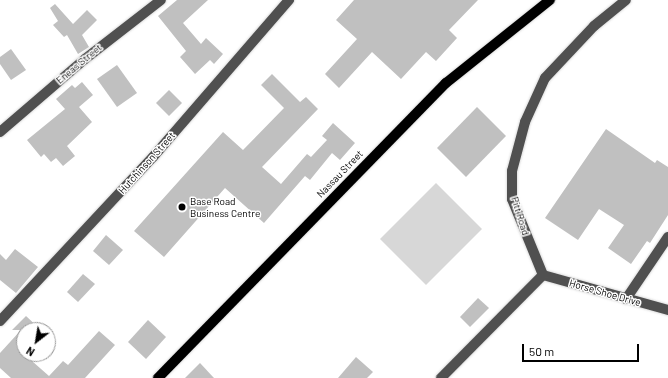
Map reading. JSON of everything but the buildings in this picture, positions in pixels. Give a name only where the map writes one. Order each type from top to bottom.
[{"type":"main road","name":"Nassau Street","points":[[158,378],[446,83],[550,0]]},
{"type":"street","name":"Eneas Street","points":[[0,132],[85,59],[161,0]]},
{"type":"street","name":"Hutchinson Street","points":[[0,321],[153,157],[289,0]]},
{"type":"street","name":"Pitt Road","points":[[543,275],[512,199],[512,171],[525,122],[545,78],[594,26],[626,0]]},
{"type":"street","points":[[626,299],[668,237]]},
{"type":"street","name":"Horse Shoe Drive","points":[[543,275],[668,310]]},
{"type":"street","points":[[441,378],[543,275]]},
{"type":"shaded area","points":[[436,183],[482,229],[426,285],[380,239]]},
{"type":"place","name":"Base Road Business Centre","points":[[182,207]]}]
